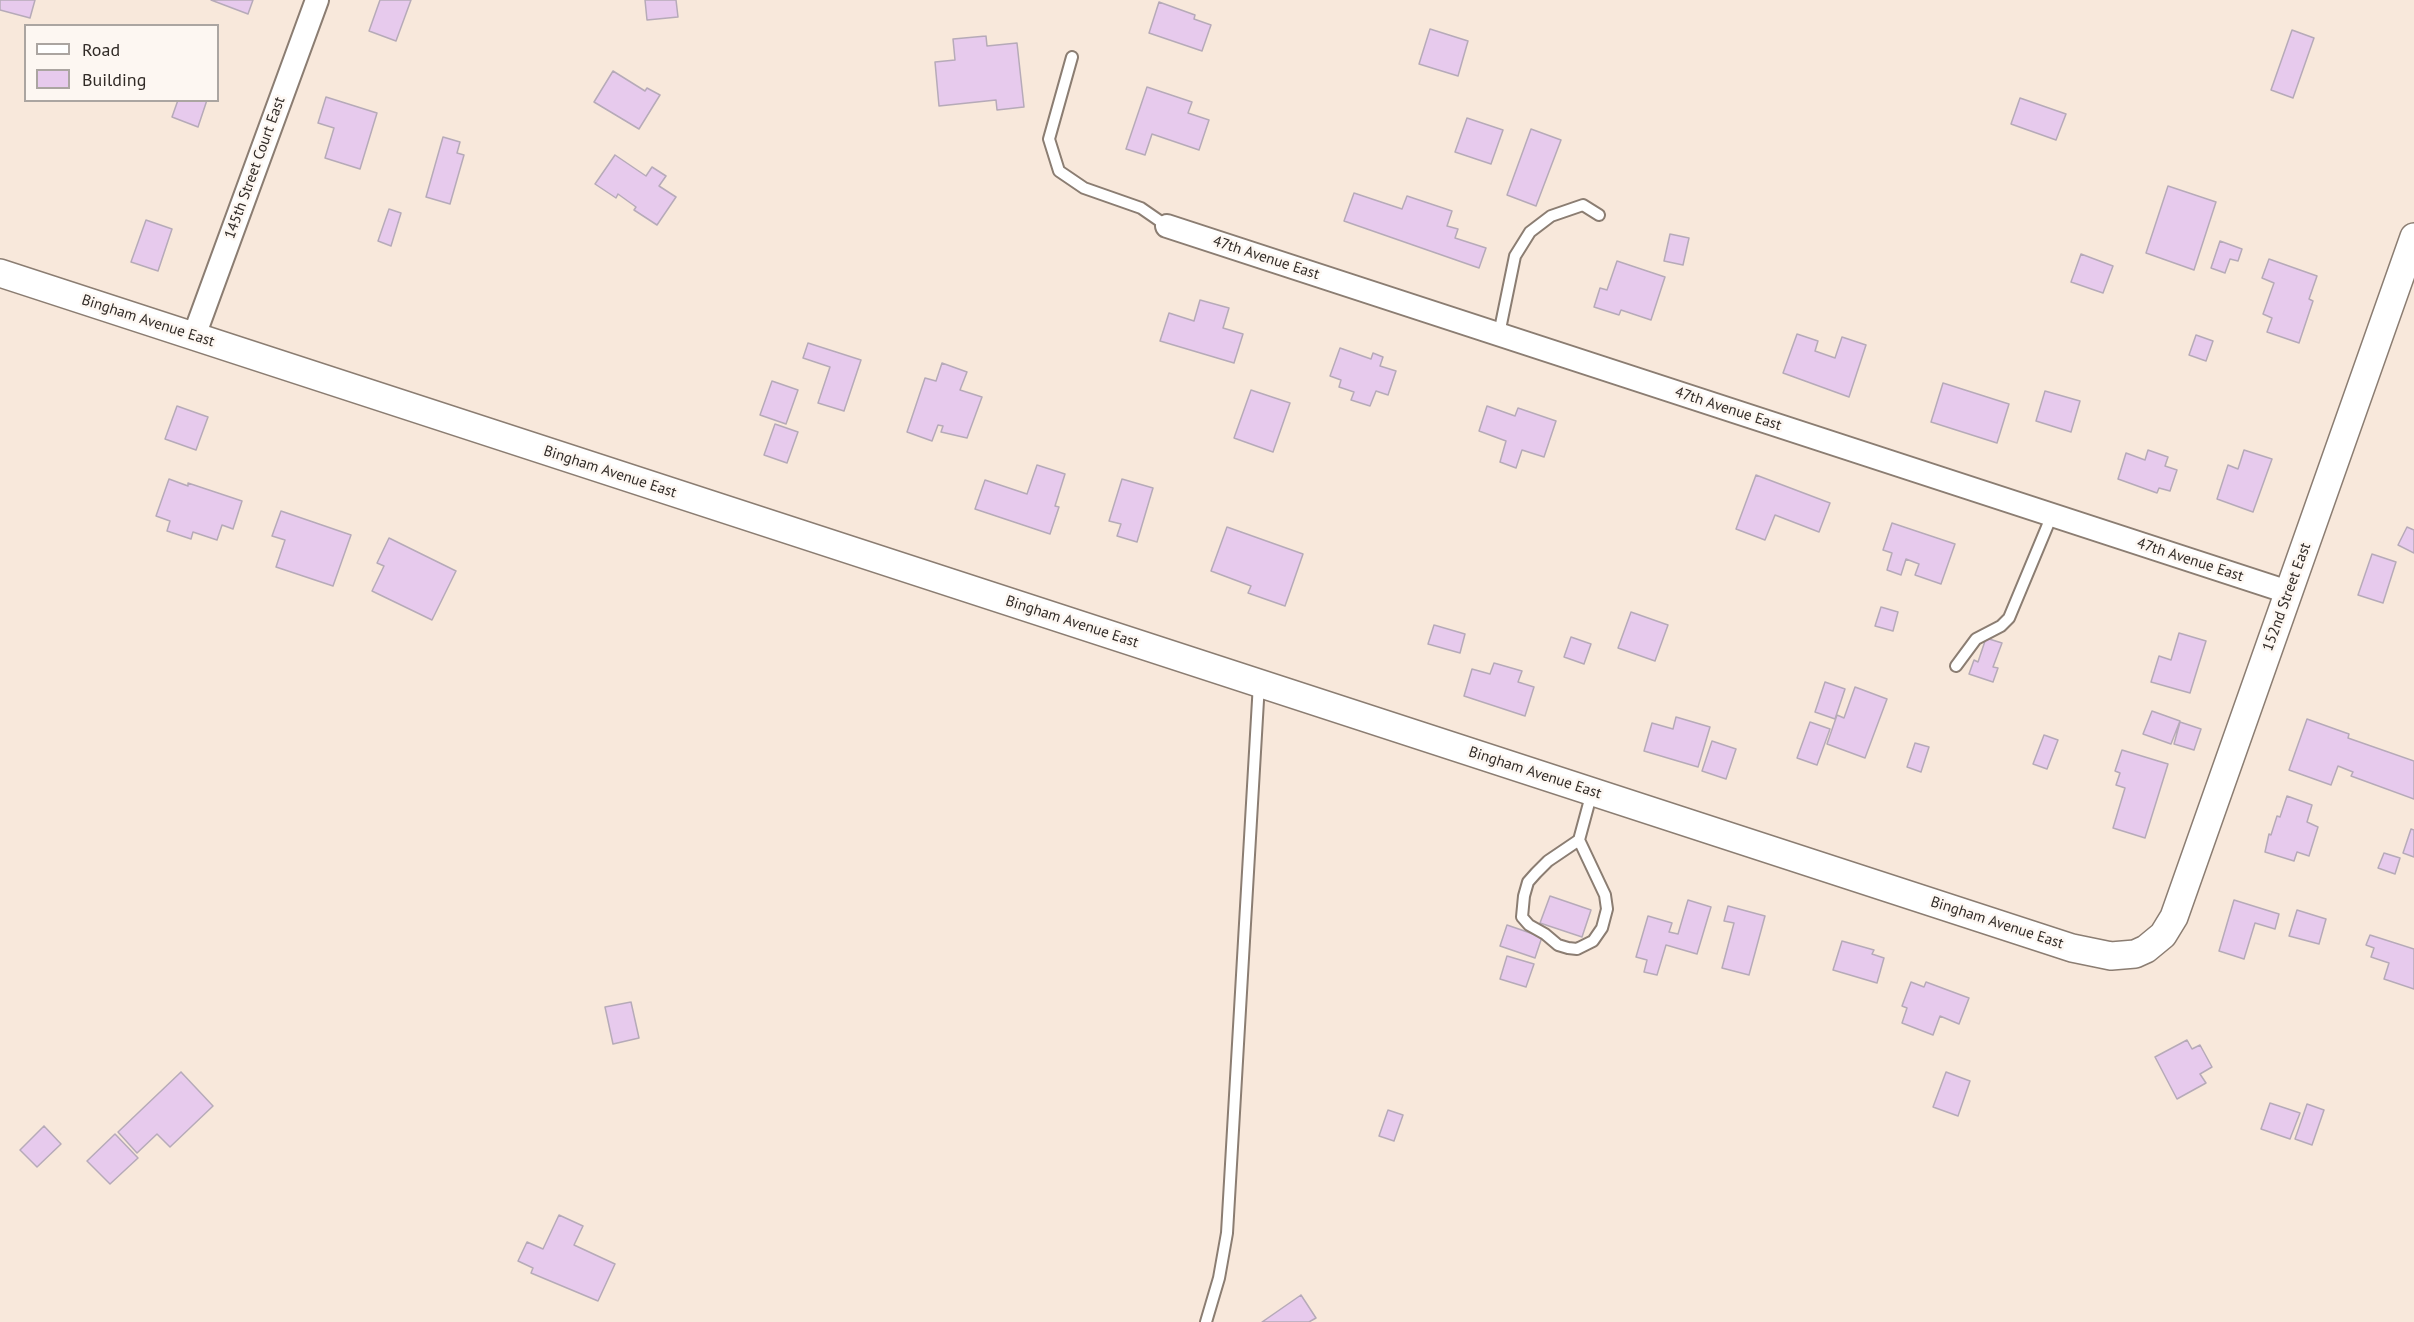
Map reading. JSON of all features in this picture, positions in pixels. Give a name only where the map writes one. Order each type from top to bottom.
[{"type":"street","name":"145th Street Court East","points":[[194,336],[316,0]]},
{"type":"street","name":"47th Avenue East","points":[[1167,226],[2289,592]]},
{"type":"street","name":"152nd Street East","points":[[2146,949],[2163,935],[2174,917],[2414,237]]},
{"type":"street","name":"Bingham Avenue East","points":[[0,273],[2072,948],[2111,956],[2135,954],[2146,949]]},
{"type":"lane","points":[[1072,57],[1049,139],[1059,171],[1084,188],[1141,207],[1167,226]]},
{"type":"lane","points":[[1499,334],[1515,256],[1530,232],[1551,216],[1583,205],[1599,215]]},
{"type":"lane","points":[[1956,666],[1976,639],[2001,626],[2008,618],[2052,515]]},
{"type":"lane","points":[[1206,1322],[1219,1278],[1227,1233],[1259,683]]},
{"type":"lane","points":[[1579,840],[1548,861],[1528,882],[1522,917],[1529,925],[1558,945],[1577,949],[1593,940],[1602,928],[1607,909],[1605,896],[1579,840],[1592,791]]},
{"type":"building","points":[[0,0],[35,0],[30,18],[0,10]]},
{"type":"building","points":[[211,0],[253,0],[248,14]]},
{"type":"building","points":[[380,0],[411,0],[396,41],[369,31]]},
{"type":"building","points":[[645,0],[676,0],[678,17],[647,20]]},
{"type":"building","points":[[1159,2],[1195,15],[1194,19],[1211,25],[1202,51],[1149,33]]},
{"type":"building","points":[[1430,29],[1468,41],[1458,76],[1419,64]]},
{"type":"building","points":[[2292,30],[2314,38],[2293,98],[2271,90]]},
{"type":"building","points":[[986,36],[987,46],[1017,43],[1024,107],[997,110],[996,100],[939,106],[935,62],[955,60],[953,39]]},
{"type":"building","points":[[613,71],[645,91],[647,88],[660,95],[639,129],[594,102]]},
{"type":"building","points":[[1147,87],[1192,102],[1188,113],[1209,120],[1199,150],[1152,134],[1145,155],[1126,149]]},
{"type":"building","points":[[326,97],[377,113],[360,169],[325,158],[334,128],[318,123]]},
{"type":"building","points":[[2020,98],[2066,114],[2056,140],[2011,124]]},
{"type":"building","points":[[177,102],[206,102],[198,127],[172,117]]},
{"type":"building","points":[[1467,118],[1503,130],[1491,164],[1455,152]]},
{"type":"building","points":[[1531,129],[1561,140],[1536,206],[1507,195]]},
{"type":"building","points":[[443,137],[460,142],[457,153],[464,155],[450,204],[426,197]]},
{"type":"building","points":[[615,155],[646,176],[652,167],[666,176],[659,186],[676,197],[657,225],[634,210],[636,207],[618,194],[616,198],[595,184]]},
{"type":"building","points":[[2168,186],[2216,202],[2194,270],[2146,253]]},
{"type":"building","points":[[1354,193],[1402,209],[1407,196],[1452,211],[1447,226],[1458,229],[1455,238],[1486,248],[1479,268],[1344,221]]},
{"type":"building","points":[[389,209],[401,213],[391,246],[378,241]]},
{"type":"building","points":[[146,220],[172,229],[158,271],[131,262]]},
{"type":"building","points":[[1670,234],[1689,238],[1683,265],[1664,261]]},
{"type":"building","points":[[2220,241],[2242,249],[2238,261],[2230,259],[2225,273],[2211,268]]},
{"type":"building","points":[[2081,254],[2113,266],[2103,293],[2071,282]]},
{"type":"building","points":[[2269,259],[2317,276],[2309,299],[2313,301],[2299,343],[2267,332],[2272,318],[2263,314],[2274,283],[2262,278]]},
{"type":"building","points":[[1617,261],[1665,277],[1651,320],[1621,310],[1619,315],[1594,307],[1600,288],[1607,290]]},
{"type":"building","points":[[1200,300],[1229,308],[1223,328],[1243,334],[1234,363],[1160,341],[1169,313],[1194,321]]},
{"type":"building","points":[[1797,334],[1818,341],[1815,351],[1835,358],[1842,337],[1866,345],[1849,397],[1783,373]]},
{"type":"building","points":[[2196,335],[2213,341],[2206,361],[2189,355]]},
{"type":"building","points":[[808,343],[861,360],[844,411],[818,403],[830,367],[803,358]]},
{"type":"building","points":[[1340,348],[1371,359],[1373,353],[1383,357],[1380,366],[1396,371],[1388,395],[1376,391],[1370,406],[1351,400],[1354,392],[1339,387],[1341,380],[1330,376]]},
{"type":"building","points":[[942,363],[967,372],[960,390],[982,397],[967,438],[941,432],[943,426],[938,425],[932,441],[907,432],[925,378],[936,381]]},
{"type":"building","points":[[772,381],[798,390],[786,424],[760,415]]},
{"type":"building","points":[[1943,383],[2009,404],[1997,443],[1931,422]]},
{"type":"building","points":[[1251,390],[1290,403],[1273,452],[1234,438]]},
{"type":"building","points":[[2045,391],[2080,401],[2071,432],[2036,421]]},
{"type":"building","points":[[177,406],[208,417],[196,450],[165,439]]},
{"type":"building","points":[[1487,406],[1515,416],[1518,408],[1556,421],[1544,457],[1522,450],[1516,468],[1500,462],[1506,441],[1479,431]]},
{"type":"building","points":[[775,424],[798,432],[787,463],[764,455]]},
{"type":"building","points":[[2148,450],[2168,457],[2165,466],[2177,470],[2170,491],[2159,488],[2157,493],[2118,479],[2126,453],[2145,460]]},
{"type":"building","points":[[2244,450],[2272,459],[2253,512],[2217,499],[2228,465],[2238,469]]},
{"type":"building","points":[[1037,465],[1065,474],[1055,506],[1059,507],[1050,534],[975,509],[985,480],[1027,494]]},
{"type":"building","points":[[1756,475],[1830,503],[1819,532],[1775,515],[1765,540],[1736,529]]},
{"type":"building","points":[[169,479],[242,501],[233,529],[222,525],[217,540],[193,532],[191,539],[167,531],[170,521],[156,516]]},
{"type":"building","points":[[1122,479],[1153,488],[1137,542],[1117,536],[1121,524],[1109,521]]},
{"type":"building","points":[[281,511],[351,535],[333,586],[276,567],[285,540],[272,536]]},
{"type":"building","points":[[1892,523],[1955,544],[1941,584],[1915,575],[1919,564],[1906,559],[1901,575],[1887,570],[1892,553],[1883,550]]},
{"type":"building","points":[[1227,527],[1303,554],[1285,606],[1248,593],[1251,586],[1211,571]]},
{"type":"building","points":[[2407,527],[2414,530],[2414,553],[2398,545]]},
{"type":"building","points":[[389,538],[456,571],[432,620],[372,591],[384,566],[377,563]]},
{"type":"building","points":[[2372,554],[2396,562],[2383,603],[2358,595]]},
{"type":"building","points":[[1881,607],[1898,612],[1893,631],[1875,626]]},
{"type":"building","points":[[1631,612],[1668,625],[1655,661],[1618,648]]},
{"type":"building","points":[[1434,625],[1465,634],[1460,653],[1428,644]]},
{"type":"building","points":[[2179,633],[2206,641],[2190,693],[2151,682],[2159,656],[2171,660]]},
{"type":"building","points":[[1571,637],[1591,644],[1584,664],[1564,657]]},
{"type":"building","points":[[1986,638],[2002,643],[1993,667],[1998,668],[1993,682],[1969,674],[1974,660],[1978,662]]},
{"type":"building","points":[[1494,663],[1522,671],[1518,682],[1534,687],[1525,716],[1464,696],[1472,669],[1490,674]]},
{"type":"building","points":[[1825,682],[1845,689],[1835,719],[1815,712]]},
{"type":"building","points":[[1855,687],[1887,699],[1865,758],[1827,744],[1837,715],[1844,718]]},
{"type":"building","points":[[2152,711],[2180,721],[2171,744],[2143,734]]},
{"type":"building","points":[[1676,717],[1710,727],[1698,767],[1644,751],[1652,723],[1673,729]]},
{"type":"building","points":[[2307,719],[2349,734],[2348,738],[2414,761],[2414,799],[2351,776],[2353,772],[2338,766],[2331,785],[2289,770]]},
{"type":"building","points":[[1810,722],[1830,729],[1817,765],[1797,758]]},
{"type":"building","points":[[2180,722],[2201,729],[2194,750],[2174,744]]},
{"type":"building","points":[[2044,735],[2058,740],[2047,769],[2033,764]]},
{"type":"building","points":[[1712,741],[1736,749],[1726,779],[1702,771]]},
{"type":"building","points":[[1915,743],[1929,747],[1921,772],[1907,767]]},
{"type":"building","points":[[2122,750],[2168,764],[2145,838],[2113,828],[2125,788],[2116,785],[2120,773],[2115,771]]},
{"type":"building","points":[[2287,796],[2312,805],[2307,822],[2318,827],[2309,856],[2297,852],[2294,861],[2265,852],[2269,834],[2271,835],[2277,816],[2280,817]]},
{"type":"building","points":[[2411,829],[2414,830],[2414,857],[2403,853]]},
{"type":"building","points":[[2384,853],[2400,858],[2395,874],[2378,868]]},
{"type":"building","points":[[1550,896],[1591,910],[1582,937],[1540,923]]},
{"type":"building","points":[[1688,900],[1711,907],[1697,954],[1666,945],[1657,975],[1644,972],[1647,960],[1636,957],[1648,916],[1672,923],[1669,932],[1678,934]]},
{"type":"building","points":[[2234,900],[2279,914],[2275,929],[2255,923],[2244,959],[2219,951]]},
{"type":"building","points":[[1728,906],[1765,916],[1749,975],[1722,968],[1734,923],[1724,921]]},
{"type":"building","points":[[2297,910],[2326,919],[2319,944],[2289,936]]},
{"type":"building","points":[[1507,925],[1542,937],[1535,958],[1500,946]]},
{"type":"building","points":[[2370,935],[2414,949],[2414,989],[2384,979],[2389,963],[2371,957],[2374,948],[2366,945]]},
{"type":"building","points":[[1842,941],[1874,950],[1872,954],[1884,958],[1877,983],[1833,970]]},
{"type":"building","points":[[1507,956],[1534,964],[1526,987],[1500,979]]},
{"type":"building","points":[[1911,982],[1924,987],[1926,982],[1969,998],[1959,1024],[1940,1016],[1933,1035],[1902,1023],[1907,1008],[1902,1006]]},
{"type":"building","points":[[631,1002],[639,1038],[613,1044],[605,1007]]},
{"type":"building","points":[[2187,1040],[2192,1049],[2200,1045],[2212,1067],[2200,1074],[2206,1083],[2177,1099],[2155,1057]]},
{"type":"building","points":[[181,1072],[213,1106],[170,1147],[157,1134],[137,1153],[118,1132]]},
{"type":"building","points":[[1946,1072],[1970,1081],[1958,1116],[1933,1107]]},
{"type":"building","points":[[2270,1103],[2300,1113],[2290,1139],[2261,1129]]},
{"type":"building","points":[[2307,1104],[2324,1110],[2312,1145],[2295,1139]]},
{"type":"building","points":[[1388,1110],[1403,1115],[1394,1141],[1379,1136]]},
{"type":"building","points":[[44,1126],[61,1144],[37,1167],[20,1150]]},
{"type":"building","points":[[115,1134],[138,1158],[110,1184],[87,1161]]},
{"type":"building","points":[[559,1215],[583,1226],[574,1245],[615,1264],[598,1301],[531,1273],[533,1268],[518,1261],[527,1242],[543,1249]]},
{"type":"building","points":[[1301,1295],[1316,1318],[1309,1322],[1262,1322]]}]
